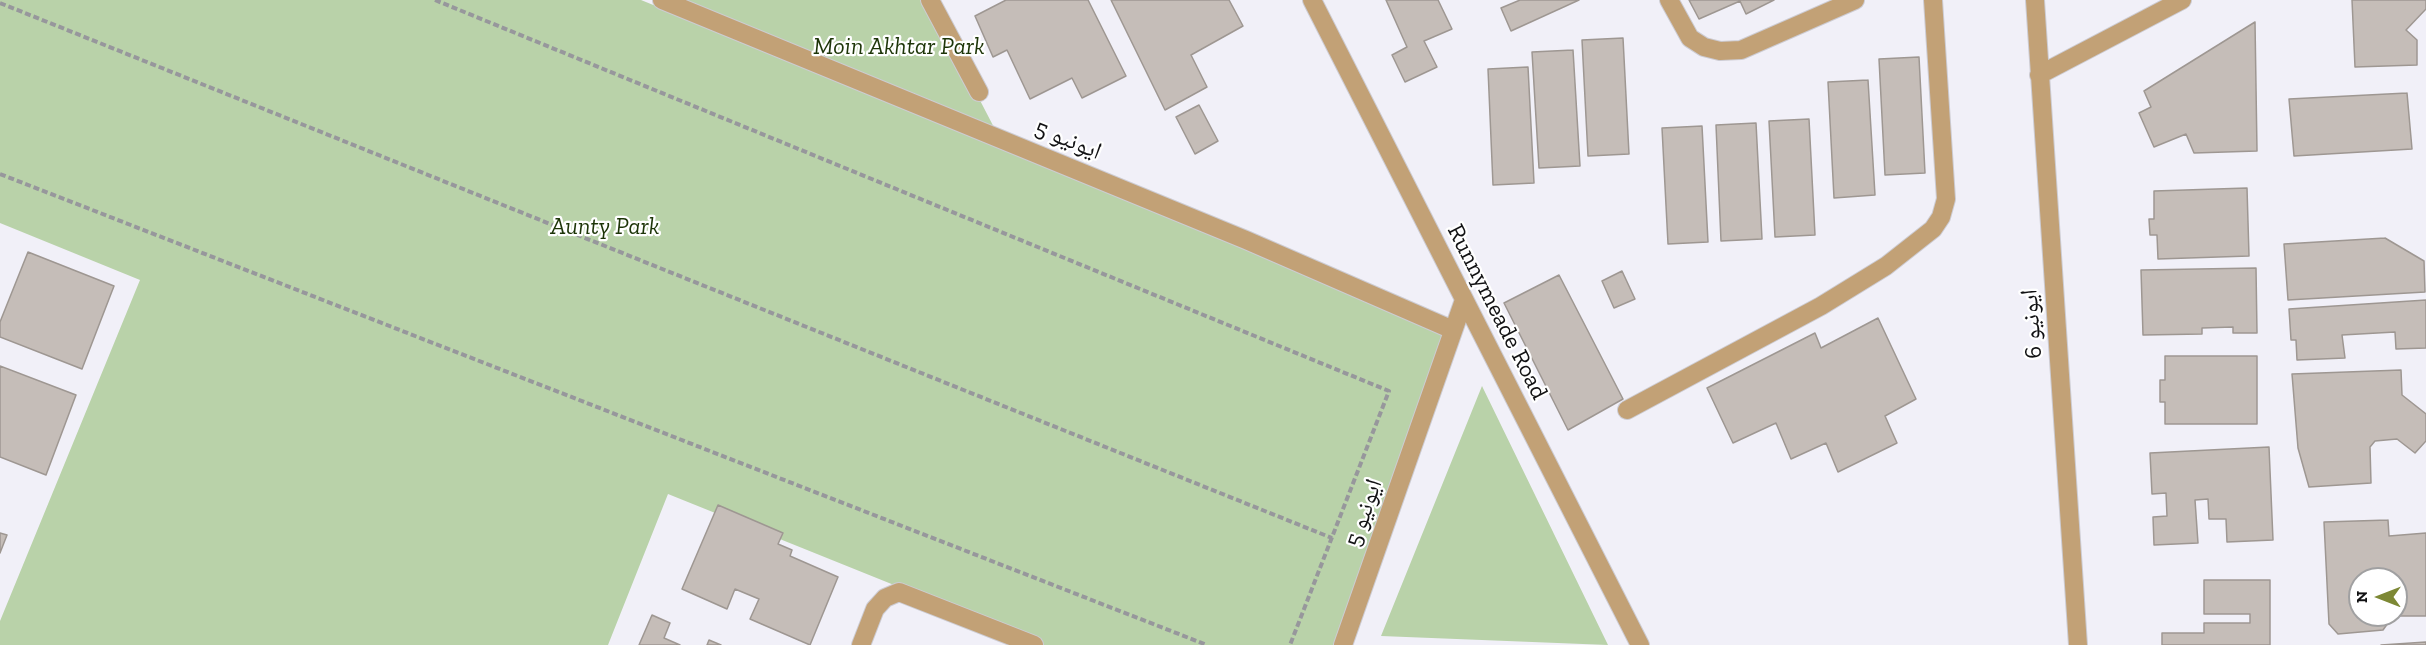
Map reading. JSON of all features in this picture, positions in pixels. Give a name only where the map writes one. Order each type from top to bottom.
[{"type":"street","name":"ایونیو 5","points":[[662,0],[1246,240],[1453,330]]},
{"type":"street","points":[[930,0],[979,92]]},
{"type":"street","name":"Runnymeade Road","points":[[1312,0],[1640,645]]},
{"type":"street","points":[[1669,0],[1690,38],[1704,47],[1720,51],[1741,50],[1855,0]]},
{"type":"street","points":[[1627,410],[1821,306],[1886,266],[1933,229],[1941,217],[1946,199],[1933,0]]},
{"type":"street","name":"ایونیو 6","points":[[2035,0],[2078,645]]},
{"type":"street","points":[[2039,75],[2182,0]]},
{"type":"street","name":"ایونیو 5","points":[[1343,645],[1464,300]]},
{"type":"street","points":[[861,645],[875,609],[885,598],[899,592],[1034,645]]},
{"type":"path","points":[[435,0],[1389,391],[1290,645]]},
{"type":"path","points":[[0,3],[1332,538]]},
{"type":"path","points":[[0,174],[1207,645]]},
{"type":"green space","name":"Aunty Park","points":[[0,0],[641,0],[1453,330],[1342,645],[1043,645],[668,494],[608,645],[0,645],[0,621],[140,280],[0,223]]},
{"type":"green space","name":"Moin Akhtar Park","points":[[662,0],[928,0],[1000,139]]},
{"type":"green space","points":[[1482,386],[1608,645],[1381,636]]},
{"type":"building","points":[[1006,0],[1088,0],[1126,76],[1082,98],[1072,78],[1030,99],[1007,50],[993,57],[975,16]]},
{"type":"building","points":[[1111,0],[1229,0],[1243,26],[1191,55],[1207,87],[1165,110]]},
{"type":"building","points":[[1386,0],[1438,0],[1452,29],[1424,41],[1437,67],[1405,82],[1392,55],[1407,47]]},
{"type":"building","points":[[1520,0],[1579,0],[1511,31],[1501,8]]},
{"type":"building","points":[[1689,0],[1774,0],[1746,14],[1740,1],[1699,19]]},
{"type":"building","points":[[2352,0],[2426,0],[2426,9],[2406,30],[2417,40],[2417,65],[2355,67]]},
{"type":"building","points":[[2255,22],[2257,151],[2194,153],[2186,134],[2154,147],[2139,113],[2151,107],[2144,91]]},
{"type":"building","points":[[1623,38],[1629,154],[1588,156],[1582,40]]},
{"type":"building","points":[[1573,50],[1580,166],[1539,168],[1532,52]]},
{"type":"building","points":[[1919,57],[1925,173],[1885,175],[1879,59]]},
{"type":"building","points":[[1528,67],[1534,183],[1493,185],[1488,69]]},
{"type":"building","points":[[1868,80],[1875,195],[1834,198],[1828,82]]},
{"type":"building","points":[[2407,93],[2412,149],[2294,156],[2289,99]]},
{"type":"building","points":[[1199,105],[1218,141],[1195,154],[1176,117]]},
{"type":"building","points":[[1809,119],[1815,235],[1775,237],[1769,121]]},
{"type":"building","points":[[1756,123],[1762,239],[1721,241],[1716,125]]},
{"type":"building","points":[[1702,126],[1708,242],[1668,244],[1662,128]]},
{"type":"building","points":[[2247,188],[2249,256],[2158,259],[2157,235],[2150,235],[2149,219],[2154,219],[2154,191]]},
{"type":"building","points":[[2385,238],[2424,261],[2425,292],[2288,300],[2284,244]]},
{"type":"building","points":[[28,252],[114,286],[82,369],[0,337],[0,322]]},
{"type":"building","points":[[2256,268],[2257,333],[2233,333],[2233,327],[2202,328],[2202,334],[2143,335],[2141,270]]},
{"type":"building","points":[[1622,271],[1635,299],[1614,308],[1602,281]]},
{"type":"building","points":[[1559,275],[1623,399],[1568,430],[1504,303]]},
{"type":"building","points":[[2426,300],[2426,348],[2396,349],[2395,332],[2342,335],[2345,358],[2297,360],[2296,340],[2291,340],[2289,309]]},
{"type":"building","points":[[1878,318],[1916,399],[1885,416],[1897,443],[1838,472],[1826,443],[1791,459],[1776,423],[1733,443],[1707,388],[1815,333],[1821,348]]},
{"type":"building","points":[[2165,356],[2257,356],[2257,424],[2165,424],[2165,402],[2160,402],[2160,380],[2165,380]]},
{"type":"building","points":[[0,366],[76,395],[46,475],[0,457]]},
{"type":"building","points":[[2401,370],[2402,395],[2426,414],[2426,441],[2415,453],[2397,439],[2375,441],[2370,447],[2371,483],[2309,487],[2298,448],[2292,374]]},
{"type":"building","points":[[2269,447],[2273,540],[2227,542],[2226,519],[2209,519],[2208,499],[2195,500],[2198,543],[2154,545],[2153,517],[2167,516],[2166,493],[2152,494],[2150,453]]},
{"type":"building","points":[[718,505],[783,533],[778,544],[792,550],[790,556],[838,577],[810,645],[750,619],[759,599],[735,589],[727,609],[682,589]]},
{"type":"building","points":[[2388,520],[2389,536],[2426,533],[2426,616],[2408,616],[2408,567],[2348,567],[2348,627],[2385,627],[2383,630],[2338,634],[2329,624],[2324,522]]},
{"type":"building","points":[[0,533],[7,535],[0,553]]},
{"type":"building","points":[[2204,580],[2270,580],[2270,645],[2162,645],[2162,633],[2204,633],[2204,623],[2250,623],[2250,614],[2204,614]]},
{"type":"building","points":[[652,615],[670,623],[664,638],[680,645],[639,645]]},
{"type":"building","points":[[709,640],[721,645],[707,645]]},
{"type":"building","points":[[2426,642],[2426,645],[2381,645]]}]
